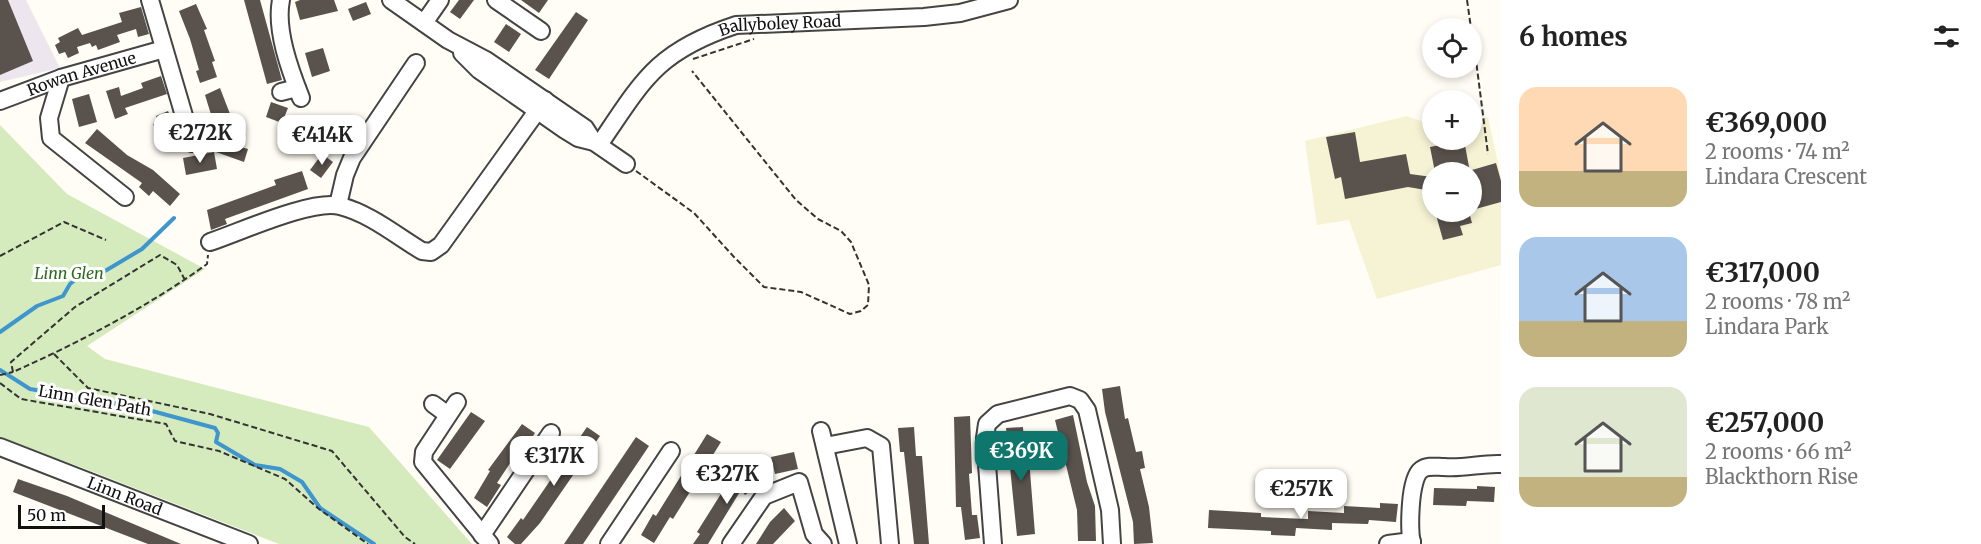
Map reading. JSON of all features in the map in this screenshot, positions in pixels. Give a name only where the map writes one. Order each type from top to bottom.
[{"type":"street","points":[[150,0],[194,145]]},
{"type":"street","points":[[281,0],[279,11],[293,93]]},
{"type":"street","points":[[391,0],[448,40],[479,70],[541,106],[578,138],[596,143],[626,164]]},
{"type":"street","points":[[424,23],[440,0]]},
{"type":"street","points":[[496,0],[541,31]]},
{"type":"street","name":"Ballyboley Road","points":[[596,143],[633,81],[679,49],[709,34],[736,25],[960,13],[1009,0]]},
{"type":"street","name":"Rowan Avenue","points":[[0,101],[61,78],[164,48]]},
{"type":"street","points":[[338,206],[352,158],[416,63]]},
{"type":"street","points":[[61,78],[49,118],[51,138],[125,197]]},
{"type":"street","points":[[210,243],[306,209],[338,206],[361,215],[422,251],[432,252],[441,245],[541,106]]},
{"type":"street","points":[[993,544],[985,438],[987,424],[996,415],[1069,396],[1080,400],[1087,410],[1110,510],[1112,544]]},
{"type":"street","points":[[433,404],[453,409],[424,452],[423,463],[486,540],[551,433]]},
{"type":"street","points":[[848,544],[823,438],[867,438],[881,446],[890,544]]},
{"type":"street","name":"Linn Road","points":[[0,447],[249,544]]},
{"type":"street","points":[[616,542],[671,451]]},
{"type":"street","points":[[1388,544],[1412,543],[1410,522],[1414,483],[1421,470],[1430,467],[1466,468],[1501,464]]},
{"type":"street","points":[[731,544],[764,496],[799,483],[814,534],[822,544]]},
{"type":"path","points":[[1467,0],[1469,18]]},
{"type":"path","points":[[688,61],[758,38]]},
{"type":"path","points":[[626,164],[694,213],[764,287],[801,292],[850,314],[861,312],[868,305],[869,285],[851,242],[841,231],[818,219],[796,200],[693,71]]},
{"type":"path","points":[[1478,78],[1488,154]]},
{"type":"path","points":[[0,256],[64,222],[106,240]]},
{"type":"path","points":[[0,375],[13,372],[54,354],[185,280],[207,264],[210,243]]},
{"type":"path","points":[[13,372],[11,362],[75,307],[160,255],[177,265],[185,280]]},
{"type":"path","points":[[54,354],[88,388],[210,414],[332,451],[405,537],[415,544]]},
{"type":"path","name":"Linn Glen Path","points":[[0,383],[21,399],[166,424],[176,441],[219,451],[285,478],[319,509],[368,544]]},
{"type":"shaded area","points":[[0,0],[26,0],[60,68],[0,82]]},
{"type":"shaded area","points":[[1407,116],[1422,121],[1422,150],[1482,150],[1482,119],[1488,117],[1501,177],[1501,265],[1377,299],[1349,220],[1317,225],[1305,141]]},
{"type":"green space","name":"Linn Glen","points":[[0,125],[67,194],[205,269],[87,346],[105,359],[369,427],[472,544],[279,544],[78,466],[0,440]]},
{"type":"building","points":[[0,0],[8,0],[33,61],[0,75]]},
{"type":"building","points":[[244,0],[260,0],[282,80],[267,84]]},
{"type":"building","points":[[334,0],[338,11],[300,20],[295,2]]},
{"type":"building","points":[[459,0],[474,0],[460,19],[450,12]]},
{"type":"building","points":[[521,0],[548,0],[539,13]]},
{"type":"building","points":[[366,2],[371,14],[353,21],[348,9]]},
{"type":"building","points":[[196,4],[207,29],[204,30],[215,61],[212,62],[217,77],[200,83],[196,71],[199,70],[190,39],[179,11]]},
{"type":"building","points":[[141,7],[149,34],[138,37],[136,29],[117,35],[120,42],[98,50],[96,45],[92,47],[90,43],[77,47],[79,53],[68,58],[65,52],[59,54],[55,45],[60,42],[58,38],[78,28],[82,35],[122,22],[119,13]]},
{"type":"building","points":[[576,12],[588,20],[549,79],[535,70]]},
{"type":"building","points":[[506,24],[521,34],[509,52],[494,42]]},
{"type":"building","points":[[323,48],[330,71],[312,77],[305,53]]},
{"type":"building","points":[[161,76],[167,94],[125,108],[128,114],[115,119],[106,91],[119,87],[121,96],[143,88],[141,83]]},
{"type":"building","points":[[220,88],[230,114],[213,121],[205,95]]},
{"type":"building","points":[[89,94],[97,122],[79,127],[72,99]]},
{"type":"building","points":[[271,102],[288,108],[282,123],[266,117]]},
{"type":"building","points":[[168,111],[179,137],[162,144],[153,124],[158,122],[156,116]]},
{"type":"building","points":[[97,129],[127,155],[153,170],[180,194],[170,206],[153,191],[149,196],[139,187],[142,183],[85,143]]},
{"type":"building","points":[[232,129],[246,134],[241,147],[248,149],[244,162],[216,152],[220,140],[228,142]]},
{"type":"building","points":[[1355,132],[1360,162],[1406,154],[1410,174],[1422,176],[1422,189],[1408,187],[1345,199],[1341,177],[1335,179],[1326,137]]},
{"type":"building","points":[[1431,150],[1466,150],[1468,162],[1433,162]]},
{"type":"building","points":[[214,152],[217,169],[186,175],[183,158]]},
{"type":"building","points":[[322,154],[333,162],[321,178],[310,170]]},
{"type":"building","points":[[1496,163],[1501,181],[1501,202],[1482,207],[1482,167]]},
{"type":"building","points":[[302,171],[308,189],[225,219],[227,224],[211,230],[207,210],[276,185],[274,180]]},
{"type":"building","points":[[1438,222],[1472,222],[1460,226],[1463,235],[1443,240]]},
{"type":"building","points":[[1120,386],[1125,419],[1128,418],[1136,452],[1142,451],[1145,468],[1140,469],[1149,507],[1153,543],[1134,544],[1133,522],[1105,412],[1102,389]]},
{"type":"building","points":[[471,412],[485,421],[450,469],[437,460]]},
{"type":"building","points":[[1073,415],[1087,482],[1095,506],[1096,541],[1078,541],[1077,510],[1055,420]]},
{"type":"building","points":[[970,416],[972,473],[969,474],[972,515],[977,515],[980,538],[965,540],[961,507],[956,507],[954,417]]},
{"type":"building","points":[[522,424],[535,433],[521,454],[518,451],[497,483],[501,485],[487,507],[474,498],[490,471],[488,470]]},
{"type":"building","points":[[587,427],[600,436],[540,523],[521,544],[515,544],[507,537],[521,518],[523,520]]},
{"type":"building","points":[[914,427],[916,456],[922,456],[929,544],[914,544],[904,452],[900,452],[898,428]]},
{"type":"building","points":[[1023,427],[1025,460],[1029,459],[1035,534],[1017,536],[1006,428]]},
{"type":"building","points":[[707,434],[721,442],[673,519],[670,517],[654,543],[641,535],[653,514],[656,516]]},
{"type":"building","points":[[636,437],[649,446],[583,544],[564,544]]},
{"type":"building","points":[[794,452],[798,469],[775,474],[771,457]]},
{"type":"building","points":[[757,468],[766,480],[745,495],[741,490],[708,544],[693,544],[700,534],[697,532],[724,489]]},
{"type":"building","points":[[18,479],[67,496],[181,544],[148,544],[13,492]]},
{"type":"building","points":[[1477,486],[1495,487],[1494,502],[1467,501],[1466,506],[1433,505],[1434,488],[1477,489]]},
{"type":"building","points":[[1380,503],[1398,504],[1396,522],[1369,520],[1368,524],[1332,523],[1332,530],[1296,528],[1295,536],[1271,535],[1271,531],[1208,528],[1209,510],[1261,513],[1261,517],[1308,519],[1308,511],[1344,513],[1344,506],[1380,508]]},
{"type":"building","points":[[784,508],[795,521],[773,544],[756,544],[770,522]]},
{"type":"waterway","points":[[0,332],[37,306],[63,296],[70,284],[80,276],[100,274],[142,249],[174,218]]},
{"type":"waterway","points":[[0,370],[30,389],[141,408],[215,428],[218,433],[216,442],[255,465],[280,469],[302,482],[320,508],[374,544]]}]
